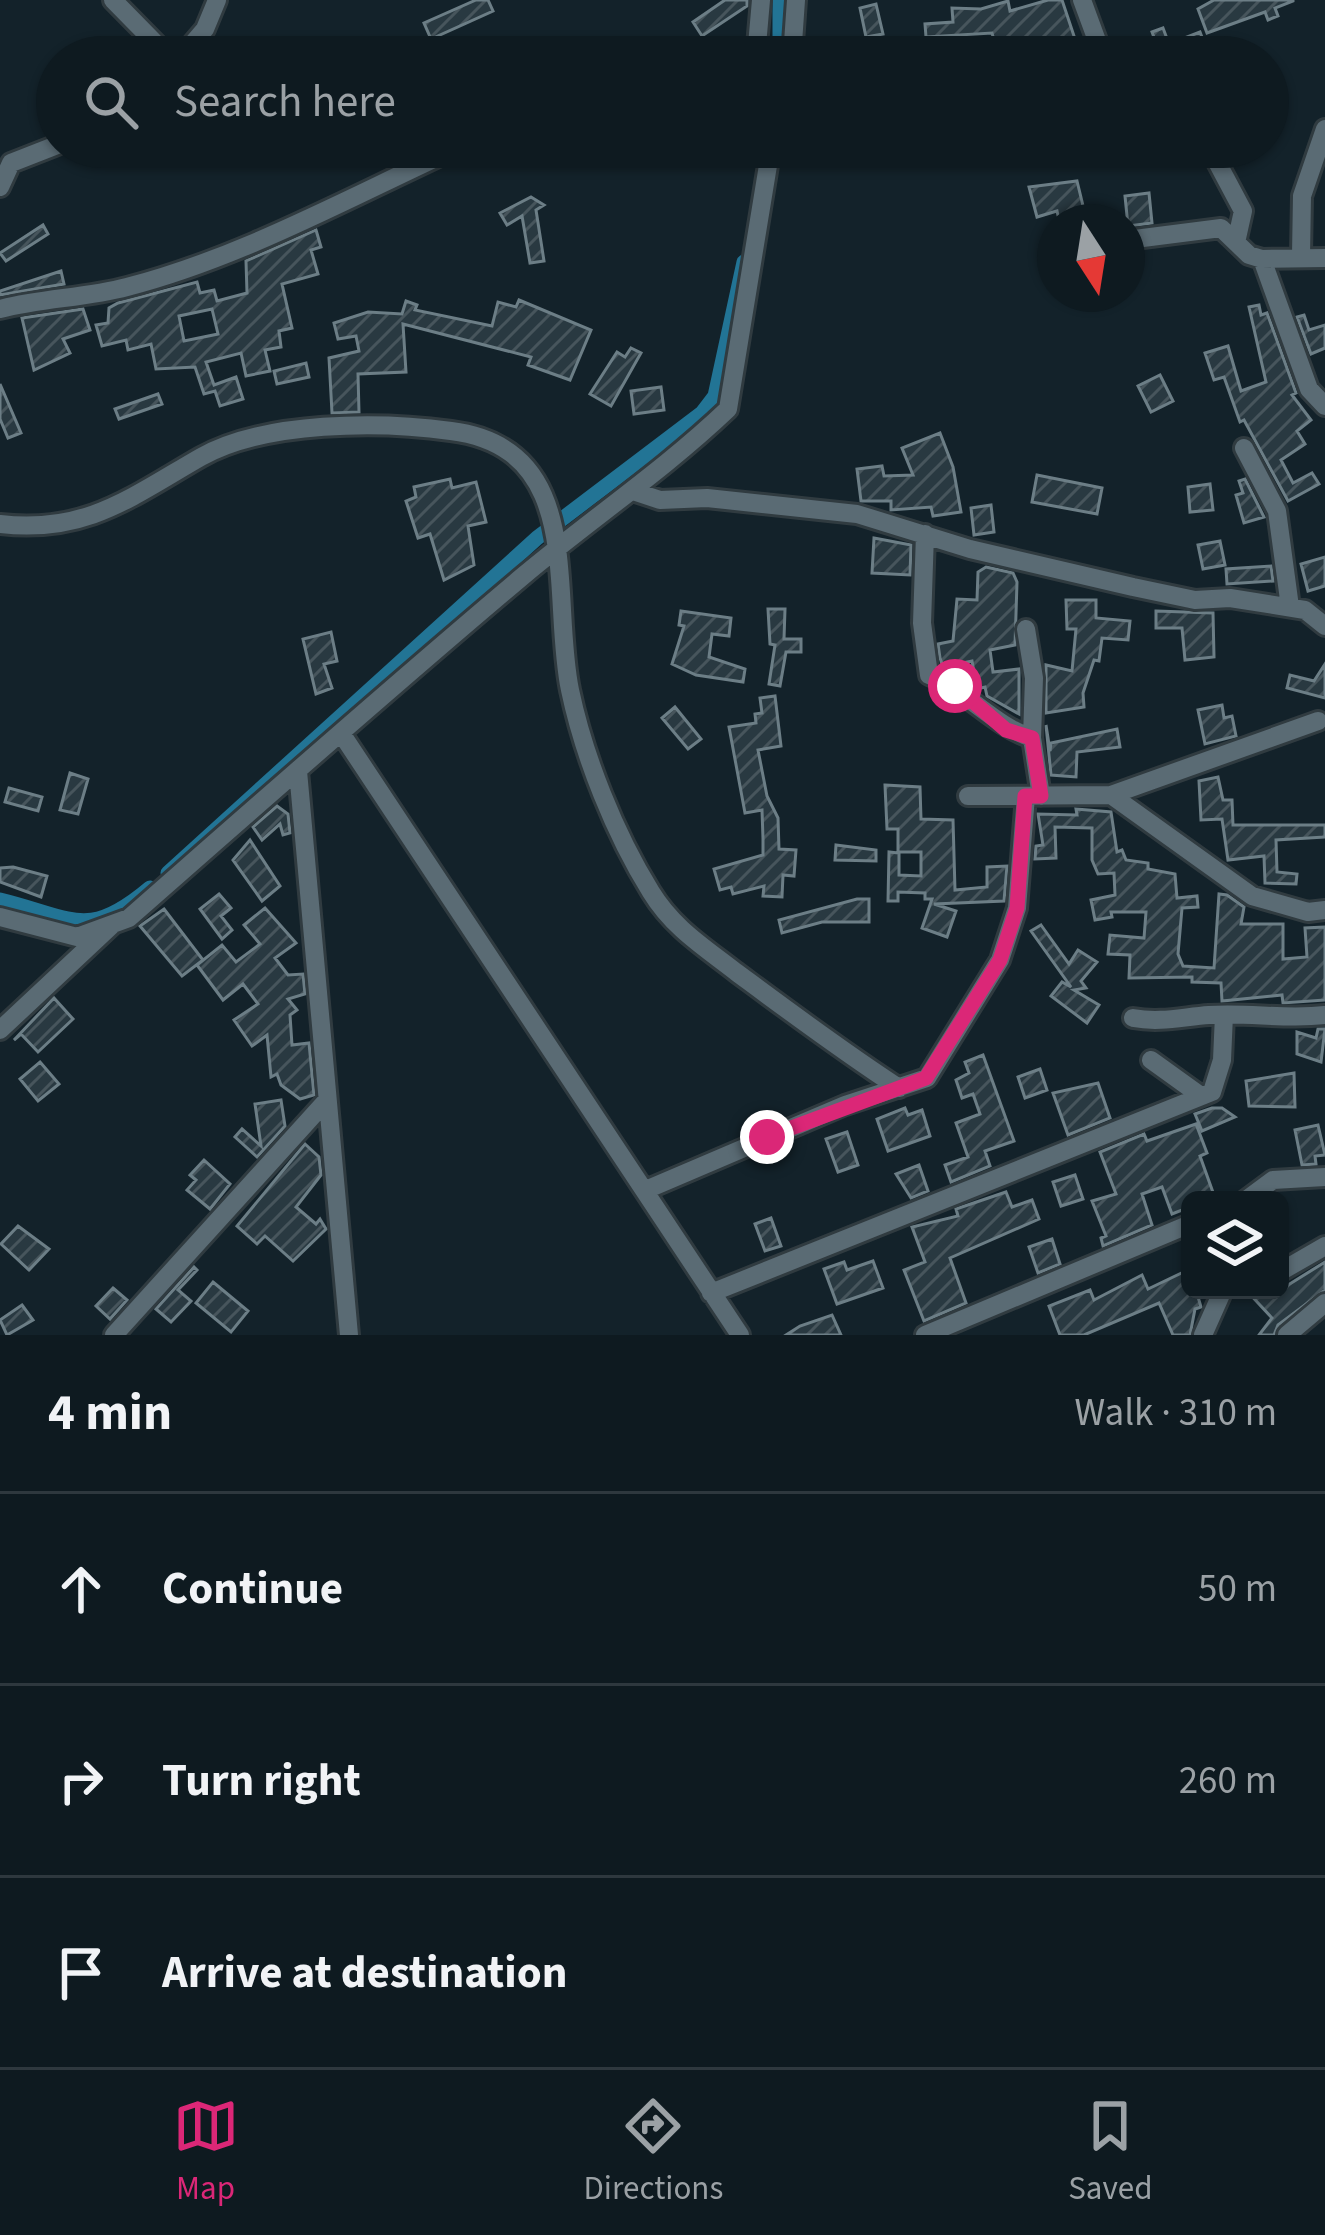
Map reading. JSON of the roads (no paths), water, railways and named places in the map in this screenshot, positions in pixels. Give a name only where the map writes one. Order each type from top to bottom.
[{"type":"street","points":[[113,0],[148,36]]},
{"type":"street","points":[[199,36],[217,0]]},
{"type":"street","points":[[758,36],[761,0]]},
{"type":"street","points":[[793,36],[796,0]]},
{"type":"street","points":[[1082,0],[1095,36]]},
{"type":"street","points":[[1300,255],[1302,196],[1325,129]]},
{"type":"street","points":[[0,187],[11,164],[36,154]]},
{"type":"street","points":[[0,309],[44,297],[124,288],[172,272],[412,168]]},
{"type":"street","points":[[0,916],[77,937],[129,918],[341,733],[554,532],[636,492],[657,467],[728,409],[768,168]]},
{"type":"street","points":[[1219,168],[1243,211],[1237,238]]},
{"type":"street","points":[[1145,238],[1221,228],[1250,255],[1262,259],[1325,258]]},
{"type":"street","points":[[1262,259],[1309,389],[1325,406]]},
{"type":"street","points":[[0,524],[80,522],[177,476],[202,456],[311,428],[366,425],[455,431],[499,445],[530,465],[554,532],[570,688],[606,795],[651,891],[701,949],[827,1043],[898,1088]]},
{"type":"street","points":[[1244,448],[1277,511],[1290,607]]},
{"type":"street","points":[[636,492],[660,500],[707,498],[857,514],[1195,599],[1230,598],[1305,610],[1325,626]]},
{"type":"street","points":[[925,534],[922,623],[929,675],[955,686],[1006,730],[1032,738]]},
{"type":"street","points":[[648,1189],[926,1078],[1000,960],[1017,908],[1033,796],[1034,678],[1026,629]]},
{"type":"street","points":[[968,796],[1111,795],[1318,721]]},
{"type":"street","points":[[341,733],[648,1189],[740,1335]]},
{"type":"street","points":[[298,771],[349,1335]]},
{"type":"street","points":[[1111,795],[1252,896],[1308,912],[1325,910]]},
{"type":"street","points":[[0,1030],[111,926]]},
{"type":"street","points":[[711,1293],[1212,1092],[1218,1081],[1224,1015]]},
{"type":"street","points":[[1133,1018],[1158,1022],[1224,1015],[1289,1019],[1325,1015]]},
{"type":"street","points":[[1151,1060],[1201,1096]]},
{"type":"street","points":[[114,1335],[327,1100]]},
{"type":"street","points":[[1258,1191],[1273,1180],[1325,1178]]},
{"type":"street","points":[[925,1335],[1181,1228]]},
{"type":"street","points":[[1289,1267],[1325,1246]]},
{"type":"street","points":[[1203,1335],[1219,1299]]},
{"type":"street","points":[[1287,1335],[1325,1303]]},
{"type":"waterway","points":[[780,0],[780,36]]},
{"type":"waterway","points":[[168,873],[537,538],[702,413],[715,396],[744,262]]},
{"type":"waterway","points":[[0,900],[63,918],[94,920],[150,888]]}]
